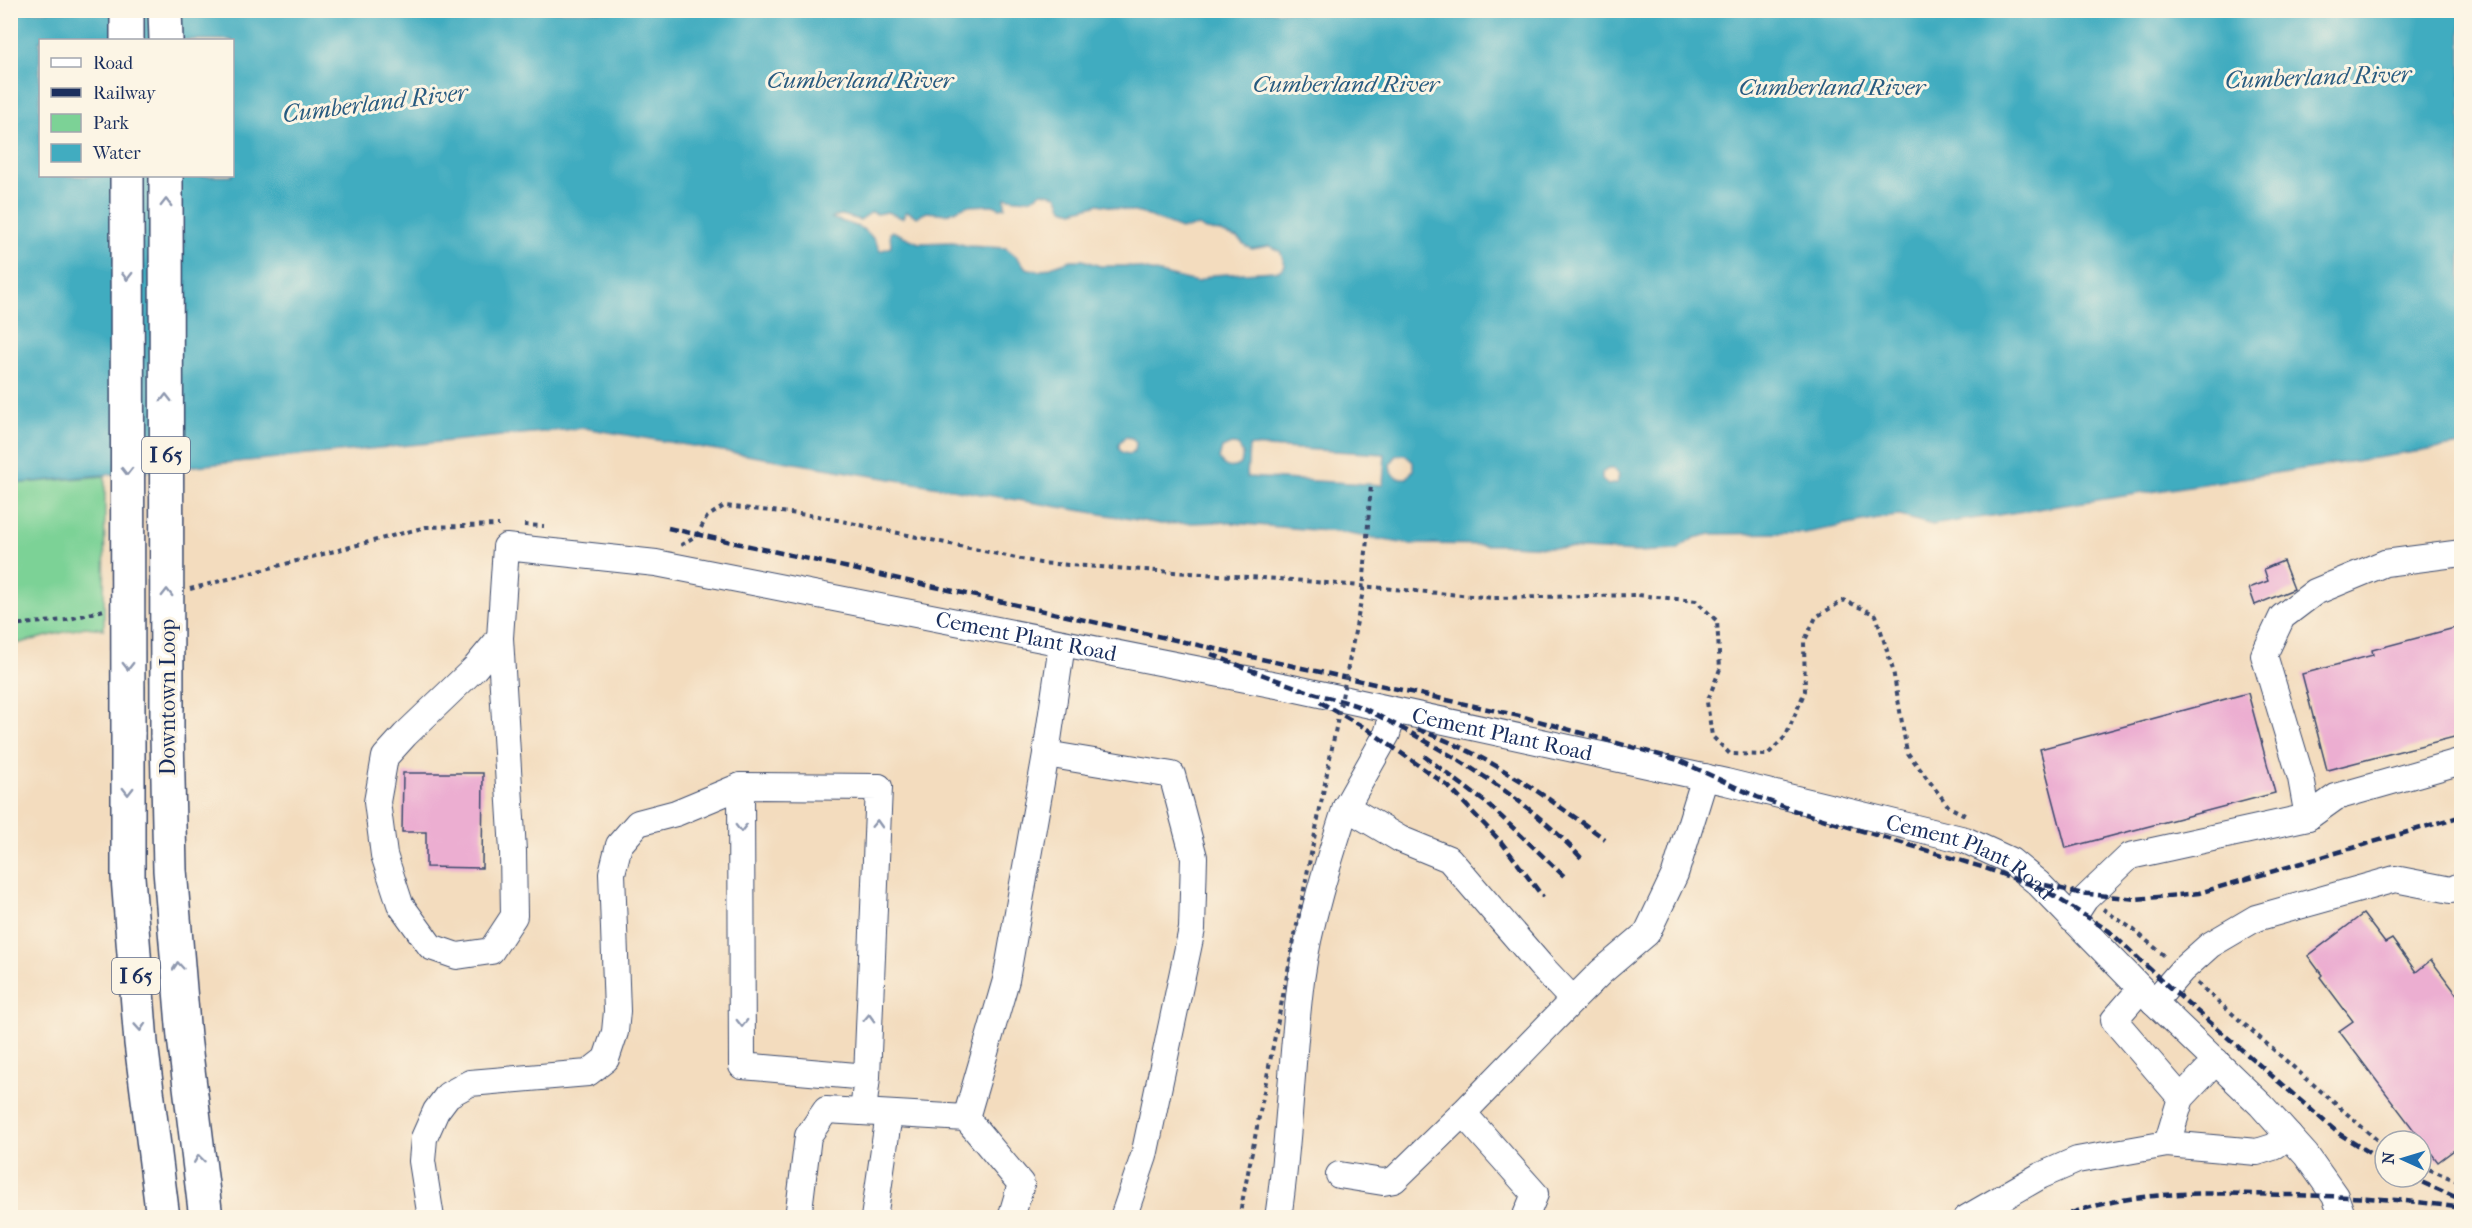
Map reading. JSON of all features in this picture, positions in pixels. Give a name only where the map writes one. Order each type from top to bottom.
[{"type":"highway","points":[[127,10],[127,39]]},
{"type":"highway","points":[[165,10],[166,39]]},
{"type":"highway","name":"Downtown Loop","points":[[127,177],[128,877],[141,1043],[164,1218]]},
{"type":"highway","name":"Downtown Loop","points":[[166,177],[167,735],[170,870],[184,1037],[206,1218]]},
{"type":"street","name":"Cement Plant Road","points":[[500,638],[506,547],[656,563],[1394,711],[1705,777],[1965,840],[2011,861],[2038,883],[2147,996],[2261,1105],[2306,1155],[2335,1196],[2343,1218]]},
{"type":"street","points":[[2308,818],[2301,778],[2264,655],[2282,617],[2315,592],[2385,563],[2462,554]]},
{"type":"street","points":[[500,638],[513,851],[514,916],[491,951],[458,956],[431,947],[400,904],[384,855],[377,802],[386,757],[405,735],[475,668],[500,638]]},
{"type":"street","points":[[966,1118],[1006,980],[1047,754],[1062,644]]},
{"type":"street","points":[[1278,1218],[1284,1178],[1301,978],[1322,883],[1346,807],[1387,734],[1394,711]]},
{"type":"street","points":[[1047,754],[1172,775],[1194,857],[1192,930],[1144,1156],[1124,1218]]},
{"type":"street","points":[[2072,919],[2085,899],[2130,856],[2308,818],[2336,797],[2462,761]]},
{"type":"street","points":[[1339,1175],[1383,1182],[1394,1180],[1601,972],[1647,933],[1675,874],[1705,777]]},
{"type":"street","points":[[741,786],[742,1066],[867,1077]]},
{"type":"street","points":[[431,1218],[422,1161],[424,1138],[436,1111],[448,1095],[470,1083],[588,1073],[606,1059],[615,1032],[617,1011],[612,873],[620,845],[638,824],[676,813],[741,786],[879,787],[867,1077],[863,1112]]},
{"type":"street","points":[[1346,807],[1400,839],[1449,859],[1573,1000]]},
{"type":"street","points":[[2181,1098],[2114,1020],[2182,970],[2210,945],[2256,918],[2395,879],[2451,890],[2462,885]]},
{"type":"street","points":[[2167,1144],[2181,1098],[2216,1061]]},
{"type":"street","points":[[798,1218],[808,1136],[826,1110],[966,1118],[1021,1184],[1011,1218]]},
{"type":"street","points":[[874,1218],[890,1113]]},
{"type":"street","points":[[1463,1113],[1535,1194],[1525,1218]]},
{"type":"street","points":[[1967,1218],[2040,1176],[2077,1160],[2167,1144],[2257,1152],[2273,1147],[2289,1136]]},
{"type":"path","points":[[1239,1218],[1363,591],[1371,484]]},
{"type":"path","points":[[2433,1171],[2462,1184]]},
{"type":"green space","points":[[105,476],[104,629],[85,627],[11,647],[11,484]]},
{"type":"water","name":"Cumberland River","points":[[11,11],[2461,11],[2461,445],[1932,525],[1900,516],[1889,517],[1805,533],[1711,534],[1694,538],[1677,550],[1637,552],[1510,545],[1407,544],[1338,532],[1220,522],[1161,524],[584,428],[11,484]],"holes":[[[1042,192],[1057,195],[1063,208],[1073,211],[1099,204],[1143,214],[1181,229],[1199,226],[1205,230],[1220,232],[1237,238],[1252,249],[1269,246],[1280,251],[1285,265],[1282,269],[1275,271],[1212,275],[1197,282],[1130,266],[1100,266],[1083,260],[1071,260],[1039,271],[1026,268],[1006,248],[968,246],[953,242],[919,243],[892,231],[890,233],[891,247],[880,251],[876,242],[866,231],[831,218],[841,215],[860,220],[872,212],[877,214],[887,212],[902,218],[907,211],[917,217],[927,212],[947,214],[966,206],[993,205],[1000,208],[1005,207],[1005,197],[1029,199]],[[1125,437],[1132,438],[1136,443],[1135,450],[1130,454],[1123,453],[1119,449],[1119,443]],[[1231,444],[1238,445],[1243,454],[1241,464],[1231,467],[1221,462],[1219,459],[1222,448]],[[1249,446],[1385,454],[1383,485],[1247,477]],[[1397,455],[1405,455],[1413,462],[1413,470],[1407,478],[1397,478],[1391,472],[1390,464]],[[1613,469],[1619,475],[1617,483],[1608,485],[1602,480],[1602,473]]]},
{"type":"building","points":[[2283,561],[2294,589],[2255,605],[2249,588],[2268,581],[2264,569]]},
{"type":"building","points":[[2462,626],[2462,735],[2327,770],[2302,674],[2373,655],[2372,650]]},
{"type":"building","points":[[2248,693],[2275,793],[2066,848],[2040,749]]},
{"type":"building","points":[[403,773],[483,773],[482,868],[426,867],[426,832],[402,832]]},
{"type":"building","points":[[2363,914],[2385,943],[2392,939],[2416,972],[2431,960],[2462,1001],[2462,1144],[2438,1162],[2433,1155],[2433,1129],[2413,1129],[2339,1031],[2353,1021],[2320,977],[2322,975],[2308,956]]},
{"type":"railway","points":[[668,528],[1524,717],[1678,760],[1757,797],[1799,812],[1982,867],[2043,889],[2109,931],[2168,986],[2338,1133],[2373,1155]]},
{"type":"railway","points":[[1211,654],[1313,693],[1359,706],[1430,744],[1512,796],[1561,837],[1584,861]]},
{"type":"railway","points":[[1320,702],[1367,729],[1448,786],[1502,843],[1543,897]]},
{"type":"railway","points":[[1417,729],[1468,751],[1515,777],[1605,839]]},
{"type":"railway","points":[[1424,756],[1489,805],[1567,879]]},
{"type":"railway","points":[[2045,885],[2079,893],[2136,899],[2199,893],[2462,816]]},
{"type":"railway","points":[[2433,1187],[2462,1200]]},
{"type":"railway","points":[[2058,1218],[2115,1201],[2200,1193],[2354,1197],[2462,1208]]}]
